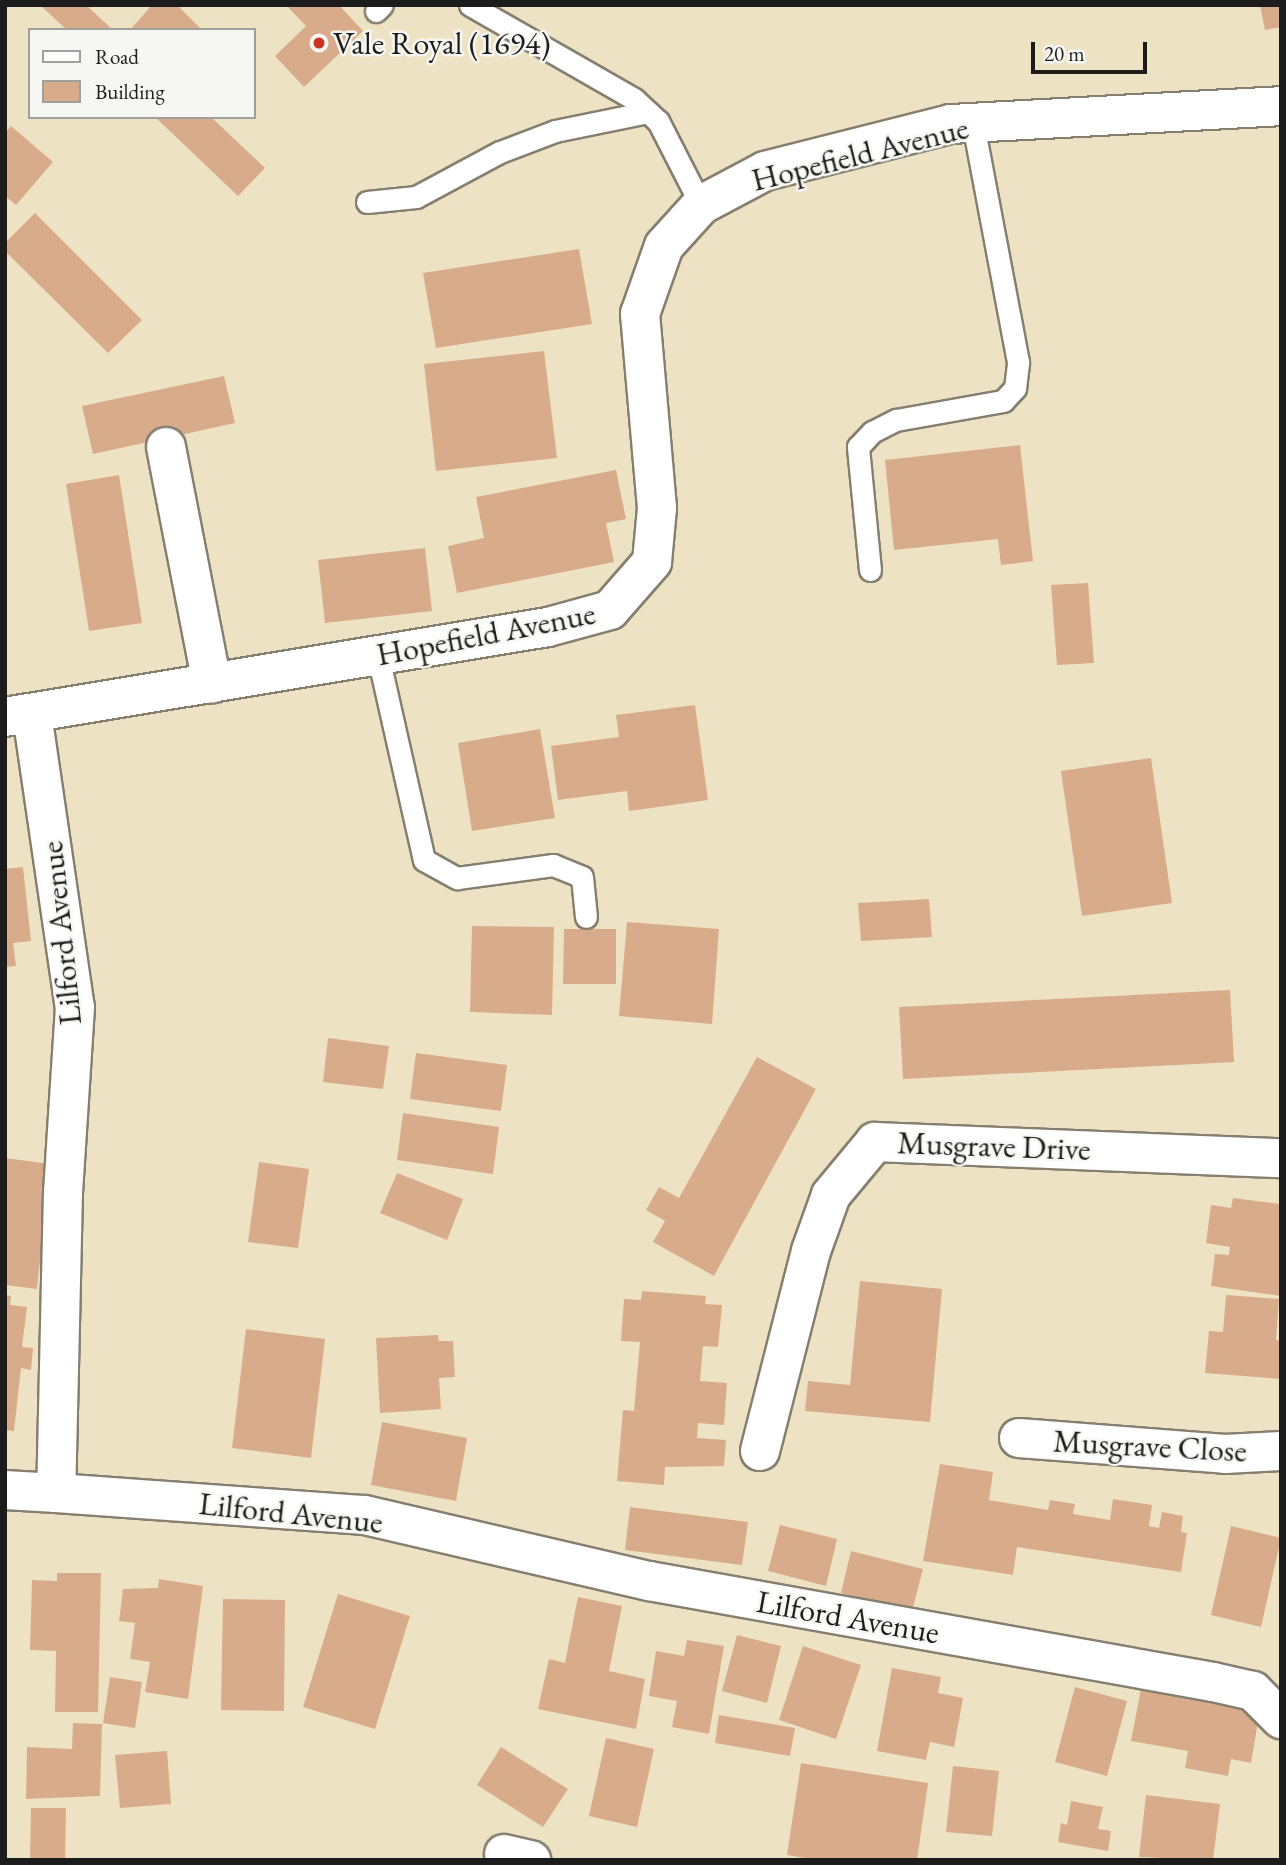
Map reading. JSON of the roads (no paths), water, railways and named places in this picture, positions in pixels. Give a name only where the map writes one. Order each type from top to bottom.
[{"type":"street","name":"Hopefield Avenue","points":[[19,715],[548,627],[610,610],[652,562],[657,508],[640,314],[664,246],[701,205],[765,171],[951,124],[1281,107]]},
{"type":"street","points":[[166,447],[212,684]]},
{"type":"street","name":"Lilford Avenue","points":[[19,715],[75,1007],[62,1192],[56,1493],[365,1515],[649,1581],[1213,1682],[1253,1691],[1281,1719]]},
{"type":"street","name":"Musgrave Drive","points":[[760,1451],[819,1229],[831,1195],[875,1142],[1281,1157]]},
{"type":"street","name":"Musgrave Close","points":[[1018,1438],[1226,1454],[1281,1451]]},
{"type":"street","points":[[5,1490],[56,1493]]},
{"type":"lane","points":[[470,5],[586,69],[648,112],[658,121],[701,205]]},
{"type":"lane","points":[[367,202],[416,197],[500,152],[555,131],[648,112]]},
{"type":"lane","points":[[870,570],[859,447],[872,432],[896,420],[1003,401],[1014,388],[1018,362],[973,124]]},
{"type":"lane","points":[[378,656],[424,860],[457,877],[553,865],[582,877],[586,917]]},
{"type":"place","name":"Vale Royal (1694)","points":[[319,43]]}]
